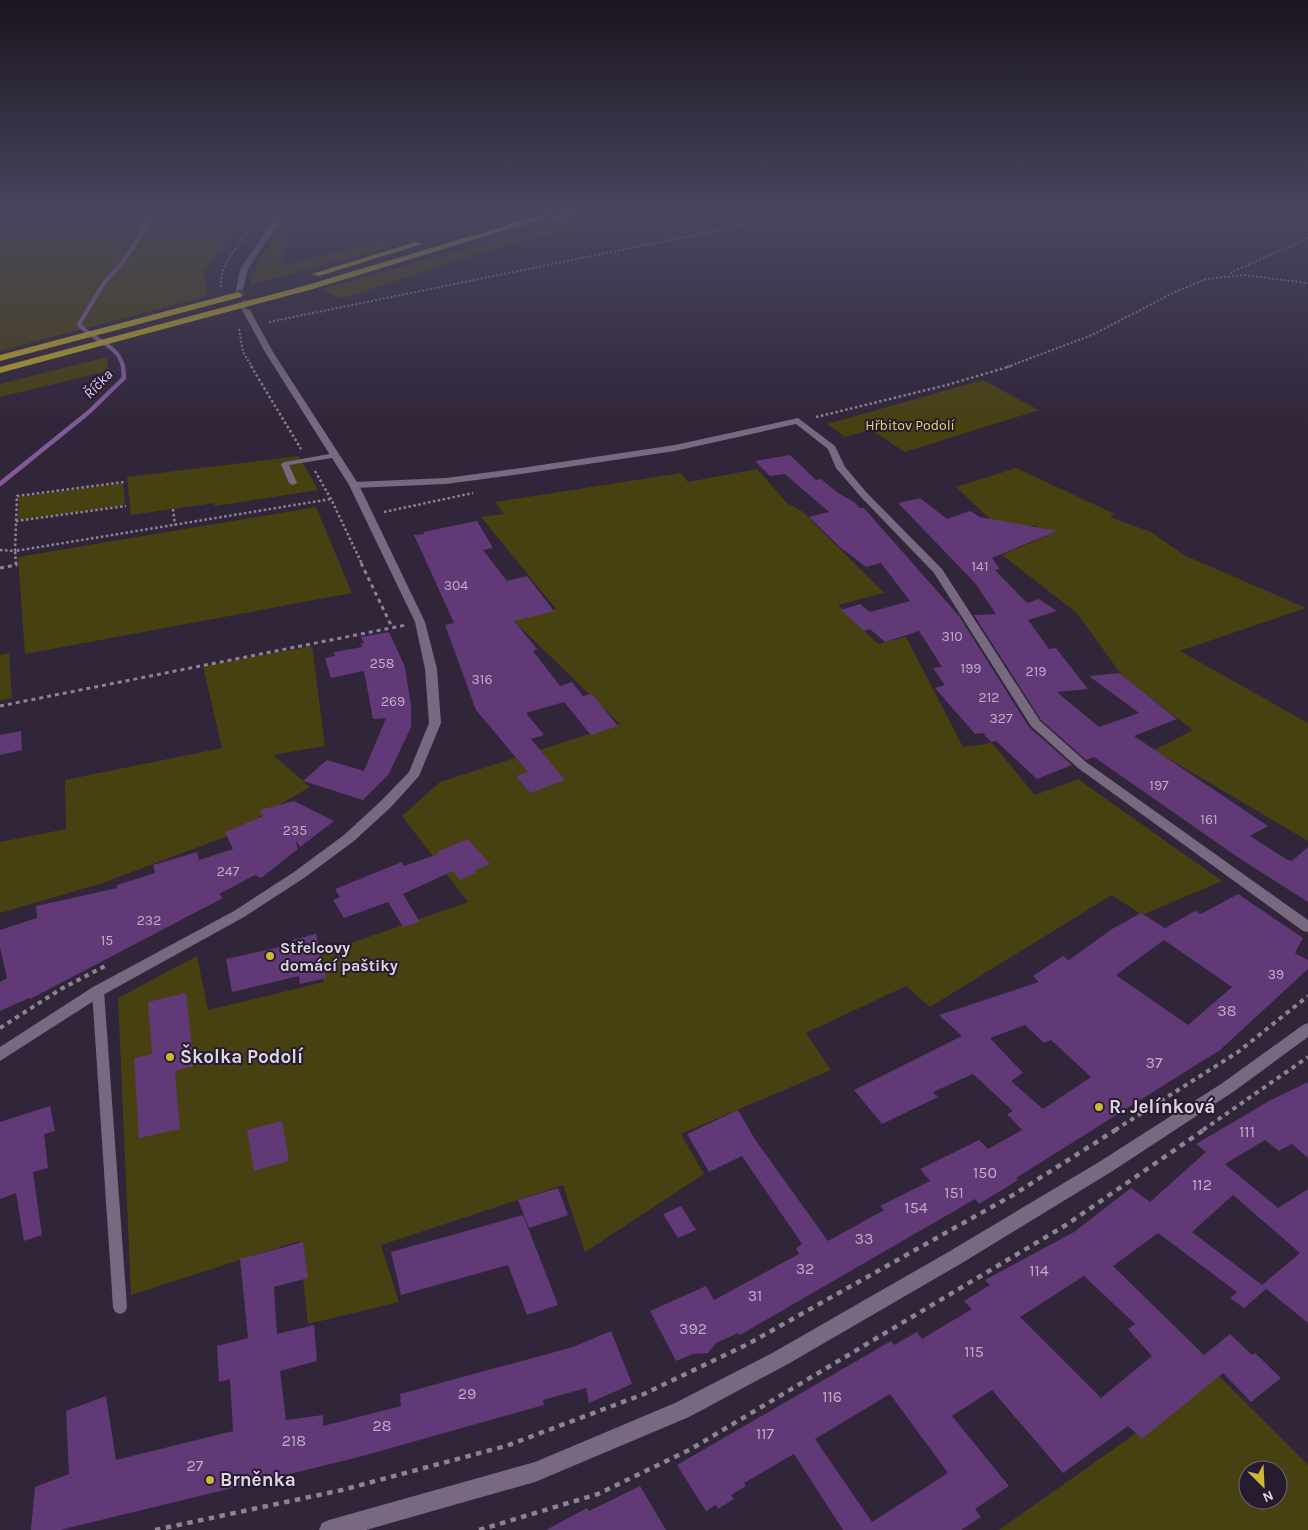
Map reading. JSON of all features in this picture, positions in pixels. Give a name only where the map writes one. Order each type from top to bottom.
[{"type":"highway","points":[[0,370],[323,282]]},
{"type":"highway","points":[[0,358],[250,292]]},
{"type":"street","points":[[239,289],[241,282]]},
{"type":"street","points":[[0,1055],[98,991],[239,914],[299,875],[349,838],[386,804],[415,773],[435,722],[432,668],[420,622],[354,485],[269,352],[246,310]]},
{"type":"street","points":[[354,485],[446,481],[521,471],[674,448],[798,421],[832,448],[841,468],[864,495],[938,571],[1035,723],[1082,765],[1308,927]]},
{"type":"street","points":[[330,1530],[535,1472],[682,1410],[789,1354],[956,1257],[1105,1167],[1227,1088],[1308,1029]]},
{"type":"lane","points":[[292,483],[285,464],[335,455]]},
{"type":"lane","points":[[98,991],[120,1307]]},
{"type":"path","points":[[221,282],[223,294]]},
{"type":"path","points":[[256,326],[464,282]]},
{"type":"path","points":[[798,421],[912,394],[1019,364],[1077,342],[1190,285],[1199,282]]},
{"type":"path","points":[[0,568],[16,565],[17,496],[124,482]]},
{"type":"path","points":[[0,550],[15,551],[331,499]]},
{"type":"path","points":[[16,521],[126,506]]},
{"type":"path","points":[[173,509],[175,525]]},
{"type":"path","points":[[0,706],[420,622]]},
{"type":"path","points":[[405,625],[408,634]]},
{"type":"path","points":[[0,1028],[61,988],[112,962]]},
{"type":"path","points":[[155,1530],[342,1490],[506,1446],[644,1394],[748,1344],[1013,1195],[1238,1052],[1308,996]]},
{"type":"path","points":[[479,1530],[598,1494],[691,1449],[1066,1225],[1308,1057]]},
{"type":"green space","points":[[0,282],[206,282],[208,296],[0,351]]},
{"type":"green space","points":[[346,282],[392,282],[341,298],[322,289]]},
{"type":"green space","points":[[107,357],[108,371],[0,397],[0,384]]},
{"type":"green space","name":"Hřbitov Podolí","points":[[983,380],[1039,410],[905,452],[871,430],[845,437],[827,424]]},
{"type":"green space","points":[[299,456],[318,490],[215,506],[214,503],[131,515],[127,477]]},
{"type":"green space","points":[[1016,468],[1115,514],[1110,517],[1151,532],[1184,555],[1306,608],[1180,651],[1308,723],[1308,841],[1154,750],[1193,730],[1123,677],[1077,613],[1002,555],[1046,536],[1035,525],[1007,535],[956,487]]},
{"type":"green space","points":[[757,469],[787,503],[803,512],[884,593],[838,605],[878,644],[906,637],[963,747],[992,743],[1035,795],[1078,779],[1222,881],[1142,915],[1112,895],[930,1007],[906,986],[806,1033],[831,1070],[681,1134],[704,1174],[585,1252],[563,1185],[381,1245],[399,1302],[308,1324],[299,1241],[131,1295],[118,998],[197,956],[208,1010],[324,982],[320,954],[468,902],[402,816],[440,782],[620,724],[513,620],[556,609],[481,517],[504,514],[495,502],[681,473],[688,482]]},
{"type":"green space","points":[[123,483],[125,505],[18,520],[19,497]]},
{"type":"green space","points":[[316,507],[352,593],[25,654],[18,557]]},
{"type":"green space","points":[[312,646],[325,746],[273,755],[310,787],[225,837],[100,884],[0,913],[0,842],[66,829],[65,780],[222,748],[203,666]]},
{"type":"green space","points":[[9,653],[12,698],[0,701],[0,655]]},
{"type":"green space","points":[[1218,1375],[1308,1465],[1308,1530],[999,1530]]},
{"type":"building","points":[[790,455],[816,480],[821,479],[860,508],[864,508],[959,616],[1029,727],[1072,765],[1037,779],[996,741],[991,742],[983,733],[975,734],[935,688],[945,685],[933,668],[942,667],[919,631],[885,642],[870,629],[864,631],[841,610],[860,604],[870,612],[910,601],[881,563],[866,567],[840,547],[809,517],[829,512],[785,474],[770,476],[755,461]]},
{"type":"building","points":[[920,498],[947,519],[970,511],[980,517],[1057,531],[992,558],[1000,569],[995,570],[1027,603],[1039,599],[1057,611],[1028,620],[1049,649],[1056,648],[1088,689],[1057,692],[1099,727],[1139,713],[1089,676],[1119,673],[1177,719],[1134,736],[1268,826],[1250,836],[1292,861],[1308,847],[1308,902],[1239,858],[1094,757],[1086,760],[1041,720],[974,615],[996,614],[975,583],[898,503]]},
{"type":"building","points":[[477,521],[493,548],[483,550],[507,581],[527,576],[554,611],[514,621],[537,649],[533,651],[560,686],[572,682],[583,696],[592,694],[618,726],[591,735],[564,702],[526,713],[544,735],[531,739],[565,780],[530,793],[516,776],[528,772],[476,710],[445,625],[454,623],[414,535]]},
{"type":"building","points":[[389,632],[405,667],[411,706],[411,727],[389,774],[363,800],[303,781],[327,760],[364,771],[386,718],[373,719],[364,671],[331,678],[325,658],[335,656],[334,652],[362,647],[361,644],[364,643],[361,637]]},
{"type":"building","points":[[21,731],[22,750],[0,755],[0,735]]},
{"type":"building","points":[[294,801],[334,821],[300,847],[295,839],[298,849],[261,878],[255,875],[219,894],[223,898],[30,999],[0,1011],[0,982],[7,978],[0,947],[0,930],[37,918],[36,906],[117,888],[117,885],[155,873],[153,865],[197,852],[199,860],[233,849],[225,832],[263,816],[260,810]]},
{"type":"building","points":[[468,839],[490,864],[460,880],[453,871],[403,894],[420,922],[403,927],[388,902],[344,918],[333,900],[340,897],[335,889],[402,862],[404,866],[438,854],[437,852]]},
{"type":"building","points":[[1238,894],[1303,938],[1295,953],[1308,960],[1308,969],[1220,1050],[1016,1178],[1018,1180],[979,1204],[975,1199],[740,1335],[738,1333],[716,1343],[708,1353],[693,1354],[676,1361],[650,1311],[706,1286],[714,1300],[799,1254],[796,1248],[802,1244],[742,1156],[709,1172],[687,1134],[738,1110],[756,1141],[828,1241],[884,1210],[880,1206],[930,1181],[920,1169],[979,1140],[988,1149],[1022,1130],[1007,1114],[1013,1111],[973,1074],[933,1092],[938,1097],[882,1124],[854,1090],[962,1036],[939,1015],[1039,982],[1033,976],[1063,956],[1069,960],[1112,929],[1141,913],[1165,928],[1195,911],[1201,914]],"holes":[[[1164,940],[1232,987],[1188,1025],[1116,975]],[[1025,1025],[1044,1043],[1051,1040],[1091,1077],[1043,1109],[1011,1081],[1023,1073],[990,1038]]]},
{"type":"building","points":[[316,934],[326,978],[300,984],[299,976],[232,992],[226,959],[293,944],[292,940]]},
{"type":"building","points":[[186,993],[194,1066],[175,1071],[180,1129],[139,1138],[134,1058],[152,1054],[148,1002]]},
{"type":"building","points":[[1308,1082],[1308,1158],[1292,1144],[1279,1151],[1265,1140],[1225,1164],[1278,1208],[1308,1189],[1308,1323],[1264,1287],[1266,1289],[1244,1308],[1230,1298],[1237,1292],[1158,1233],[1113,1266],[1204,1355],[1230,1334],[1252,1355],[1255,1353],[1281,1378],[1251,1402],[1223,1373],[1142,1439],[1128,1426],[1063,1473],[992,1390],[952,1416],[1009,1486],[975,1509],[981,1517],[961,1530],[843,1530],[794,1454],[744,1483],[746,1486],[731,1495],[734,1499],[718,1509],[716,1505],[706,1511],[677,1465],[891,1341],[894,1345],[917,1332],[922,1339],[972,1309],[964,1301],[990,1285],[985,1280],[1074,1232],[1131,1188],[1150,1202],[1206,1152],[1196,1144],[1269,1101]],"holes":[[[1233,1195],[1300,1253],[1262,1285],[1192,1232]],[[1084,1276],[1135,1324],[1128,1329],[1152,1356],[1101,1398],[1020,1317]],[[890,1394],[948,1473],[872,1522],[815,1439]]]},
{"type":"building","points":[[50,1106],[55,1131],[44,1134],[48,1168],[33,1172],[42,1235],[24,1241],[16,1193],[0,1199],[0,1122]]},
{"type":"building","points":[[282,1121],[289,1161],[254,1171],[247,1130]]},
{"type":"building","points":[[558,1188],[568,1215],[529,1228],[518,1200]]},
{"type":"building","points":[[681,1206],[696,1230],[678,1238],[663,1214]]},
{"type":"building","points":[[523,1215],[558,1305],[527,1315],[508,1265],[401,1295],[391,1252]]},
{"type":"building","points":[[303,1242],[308,1278],[274,1287],[277,1334],[314,1325],[317,1361],[280,1371],[286,1420],[323,1415],[323,1426],[401,1406],[400,1394],[573,1347],[611,1331],[632,1384],[589,1403],[586,1388],[543,1400],[544,1405],[359,1457],[60,1530],[31,1530],[35,1487],[69,1474],[66,1411],[106,1396],[116,1460],[233,1431],[230,1379],[219,1382],[217,1346],[248,1338],[240,1259]]},
{"type":"building","points":[[640,1486],[666,1530],[546,1530],[587,1508],[589,1511]]},
{"type":"waterway","name":"Říčka","points":[[105,282],[79,324],[84,330],[111,348],[120,359],[123,367]]},
{"type":"waterway","name":"Říčka","points":[[0,484],[89,412],[124,378],[123,366]]},
{"type":"tunnel","points":[[239,289],[246,310]]},
{"type":"place","name":"Střelcovy domácí paštiky","points":[[270,956]]},
{"type":"place","name":"Školka Podolí","points":[[170,1057]]},
{"type":"place","name":"R. Jelínková","points":[[1099,1107]]},
{"type":"place","name":"Brněnka","points":[[210,1480]]}]
